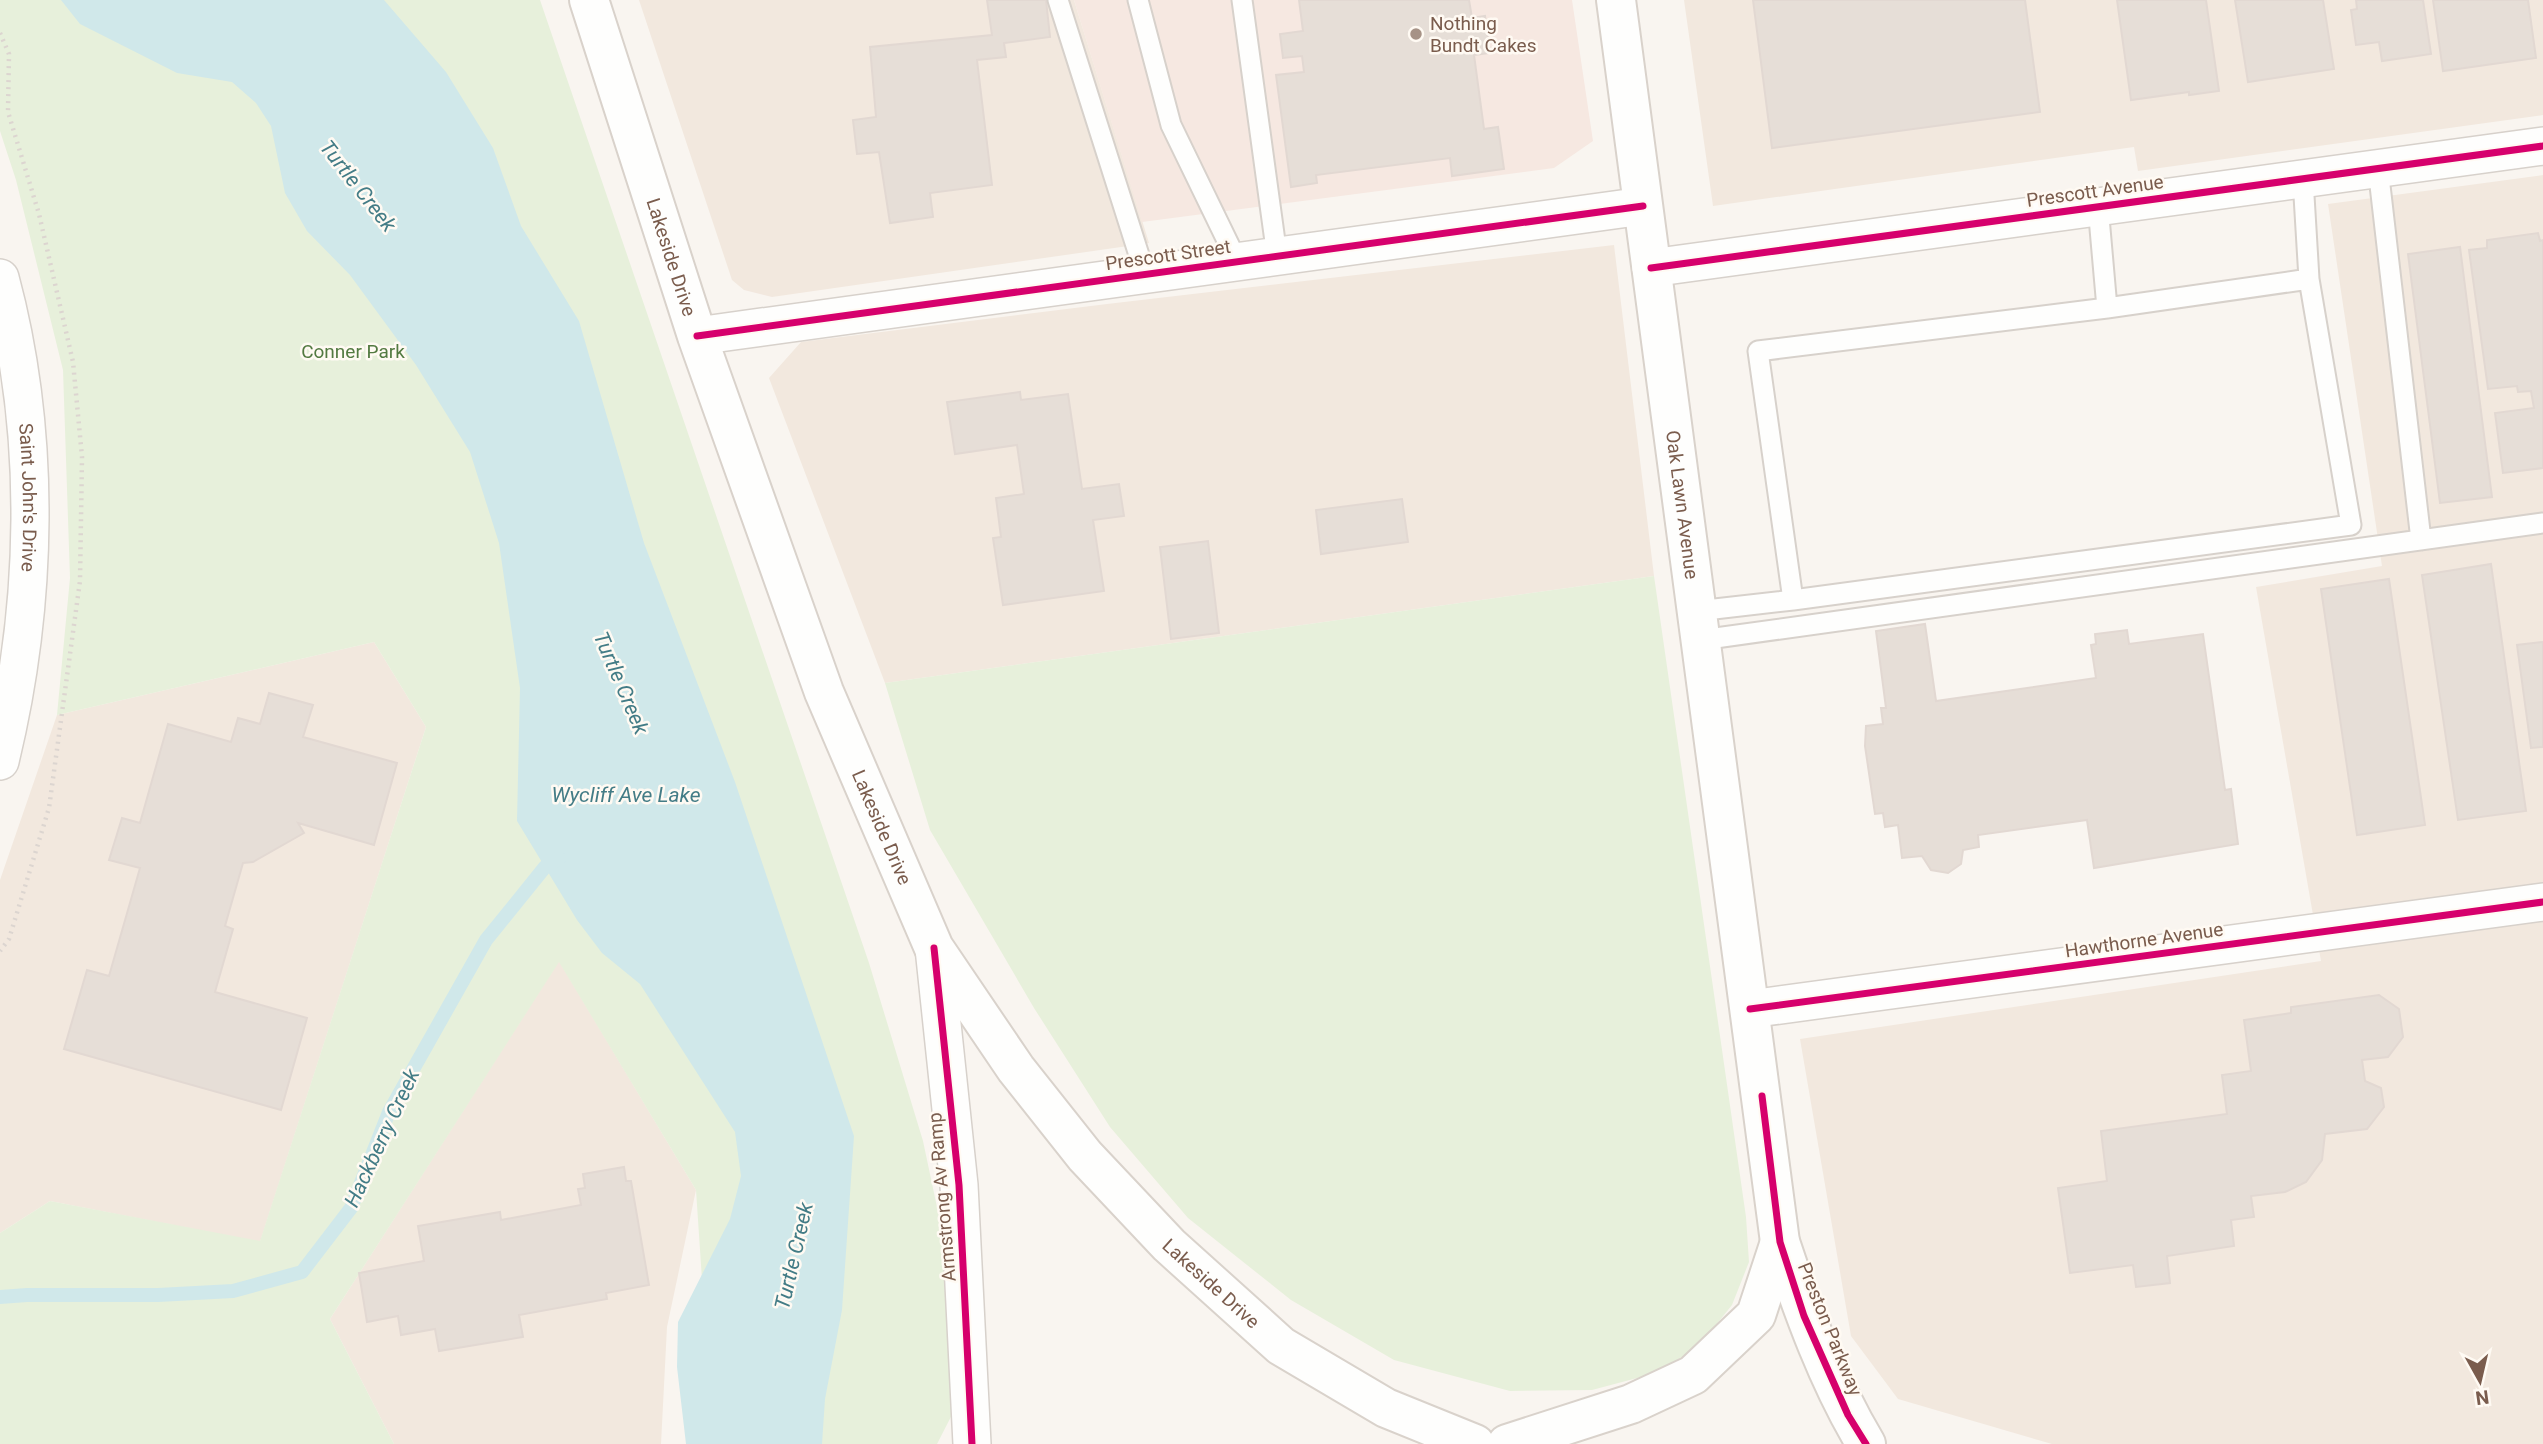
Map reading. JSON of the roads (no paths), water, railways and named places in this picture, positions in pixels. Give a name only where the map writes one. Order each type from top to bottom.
[{"type":"main road","name":"Lakeside Drive","points":[[589,0],[697,336],[824,692],[933,948],[1016,1069],[1085,1156],[1169,1245],[1281,1346],[1386,1408],[1475,1444]]},
{"type":"main road","name":"Oak Lawn Avenue","points":[[1616,0],[1750,1009]]},
{"type":"main road","name":"Preston Parkway","points":[[1750,1009],[1780,1242],[1804,1316],[1848,1415],[1866,1444]]},
{"type":"main road","points":[[1507,1444],[1631,1404],[1693,1375],[1756,1315],[1780,1242]]},
{"type":"street","name":"Prescott Avenue","points":[[1651,268],[2543,146]]},
{"type":"street","name":"Prescott Street","points":[[697,336],[1643,206]]},
{"type":"street","name":"Saint John's Drive","points":[[0,278],[10,314],[24,403],[32,514],[23,624],[11,717],[0,761]]},
{"type":"street","name":"Hawthorne Avenue","points":[[1750,1009],[2543,902]]},
{"type":"street","name":"Armstrong Av Ramp","points":[[933,948],[959,1185],[972,1444]]},
{"type":"lane","points":[[1058,0],[1145,274]]},
{"type":"lane","points":[[1139,0],[1171,125],[1237,261]]},
{"type":"lane","points":[[1242,0],[1277,256]]},
{"type":"lane","points":[[2378,168],[2421,540]]},
{"type":"lane","points":[[1699,626],[1793,600],[2351,525],[2309,279],[2304,179]]},
{"type":"lane","points":[[2098,206],[2107,308]]},
{"type":"lane","points":[[1793,600],[1758,351],[2107,308],[2309,279]]},
{"type":"lane","points":[[1699,626],[2543,523]]},
{"type":"water","name":"Wycliff Ave Lake","points":[[61,0],[384,0],[446,72],[493,148],[521,226],[579,321],[644,543],[735,782],[854,1136],[842,1310],[825,1399],[822,1444],[686,1444],[677,1367],[678,1322],[730,1219],[741,1176],[735,1132],[640,984],[602,953],[577,920],[517,821],[520,688],[499,543],[470,452],[416,365],[350,275],[307,231],[285,193],[271,126],[256,103],[232,82],[177,73],[80,24]]},
{"type":"waterway","name":"Hackberry Creek","points":[[0,1297],[233,1291],[302,1272],[351,1208],[389,1112],[486,940],[545,867],[559,858]]},
{"type":"place","name":"Nothing Bundt Cakes","points":[[1416,34]]},
{"type":"water label","name":"Turtle Creek","points":[[358,186]]},
{"type":"water label","name":"Turtle Creek","points":[[621,683]]},
{"type":"water label","name":"Turtle Creek","points":[[794,1256]]},
{"type":"park label","name":"Conner Park","points":[[353,351]]}]
